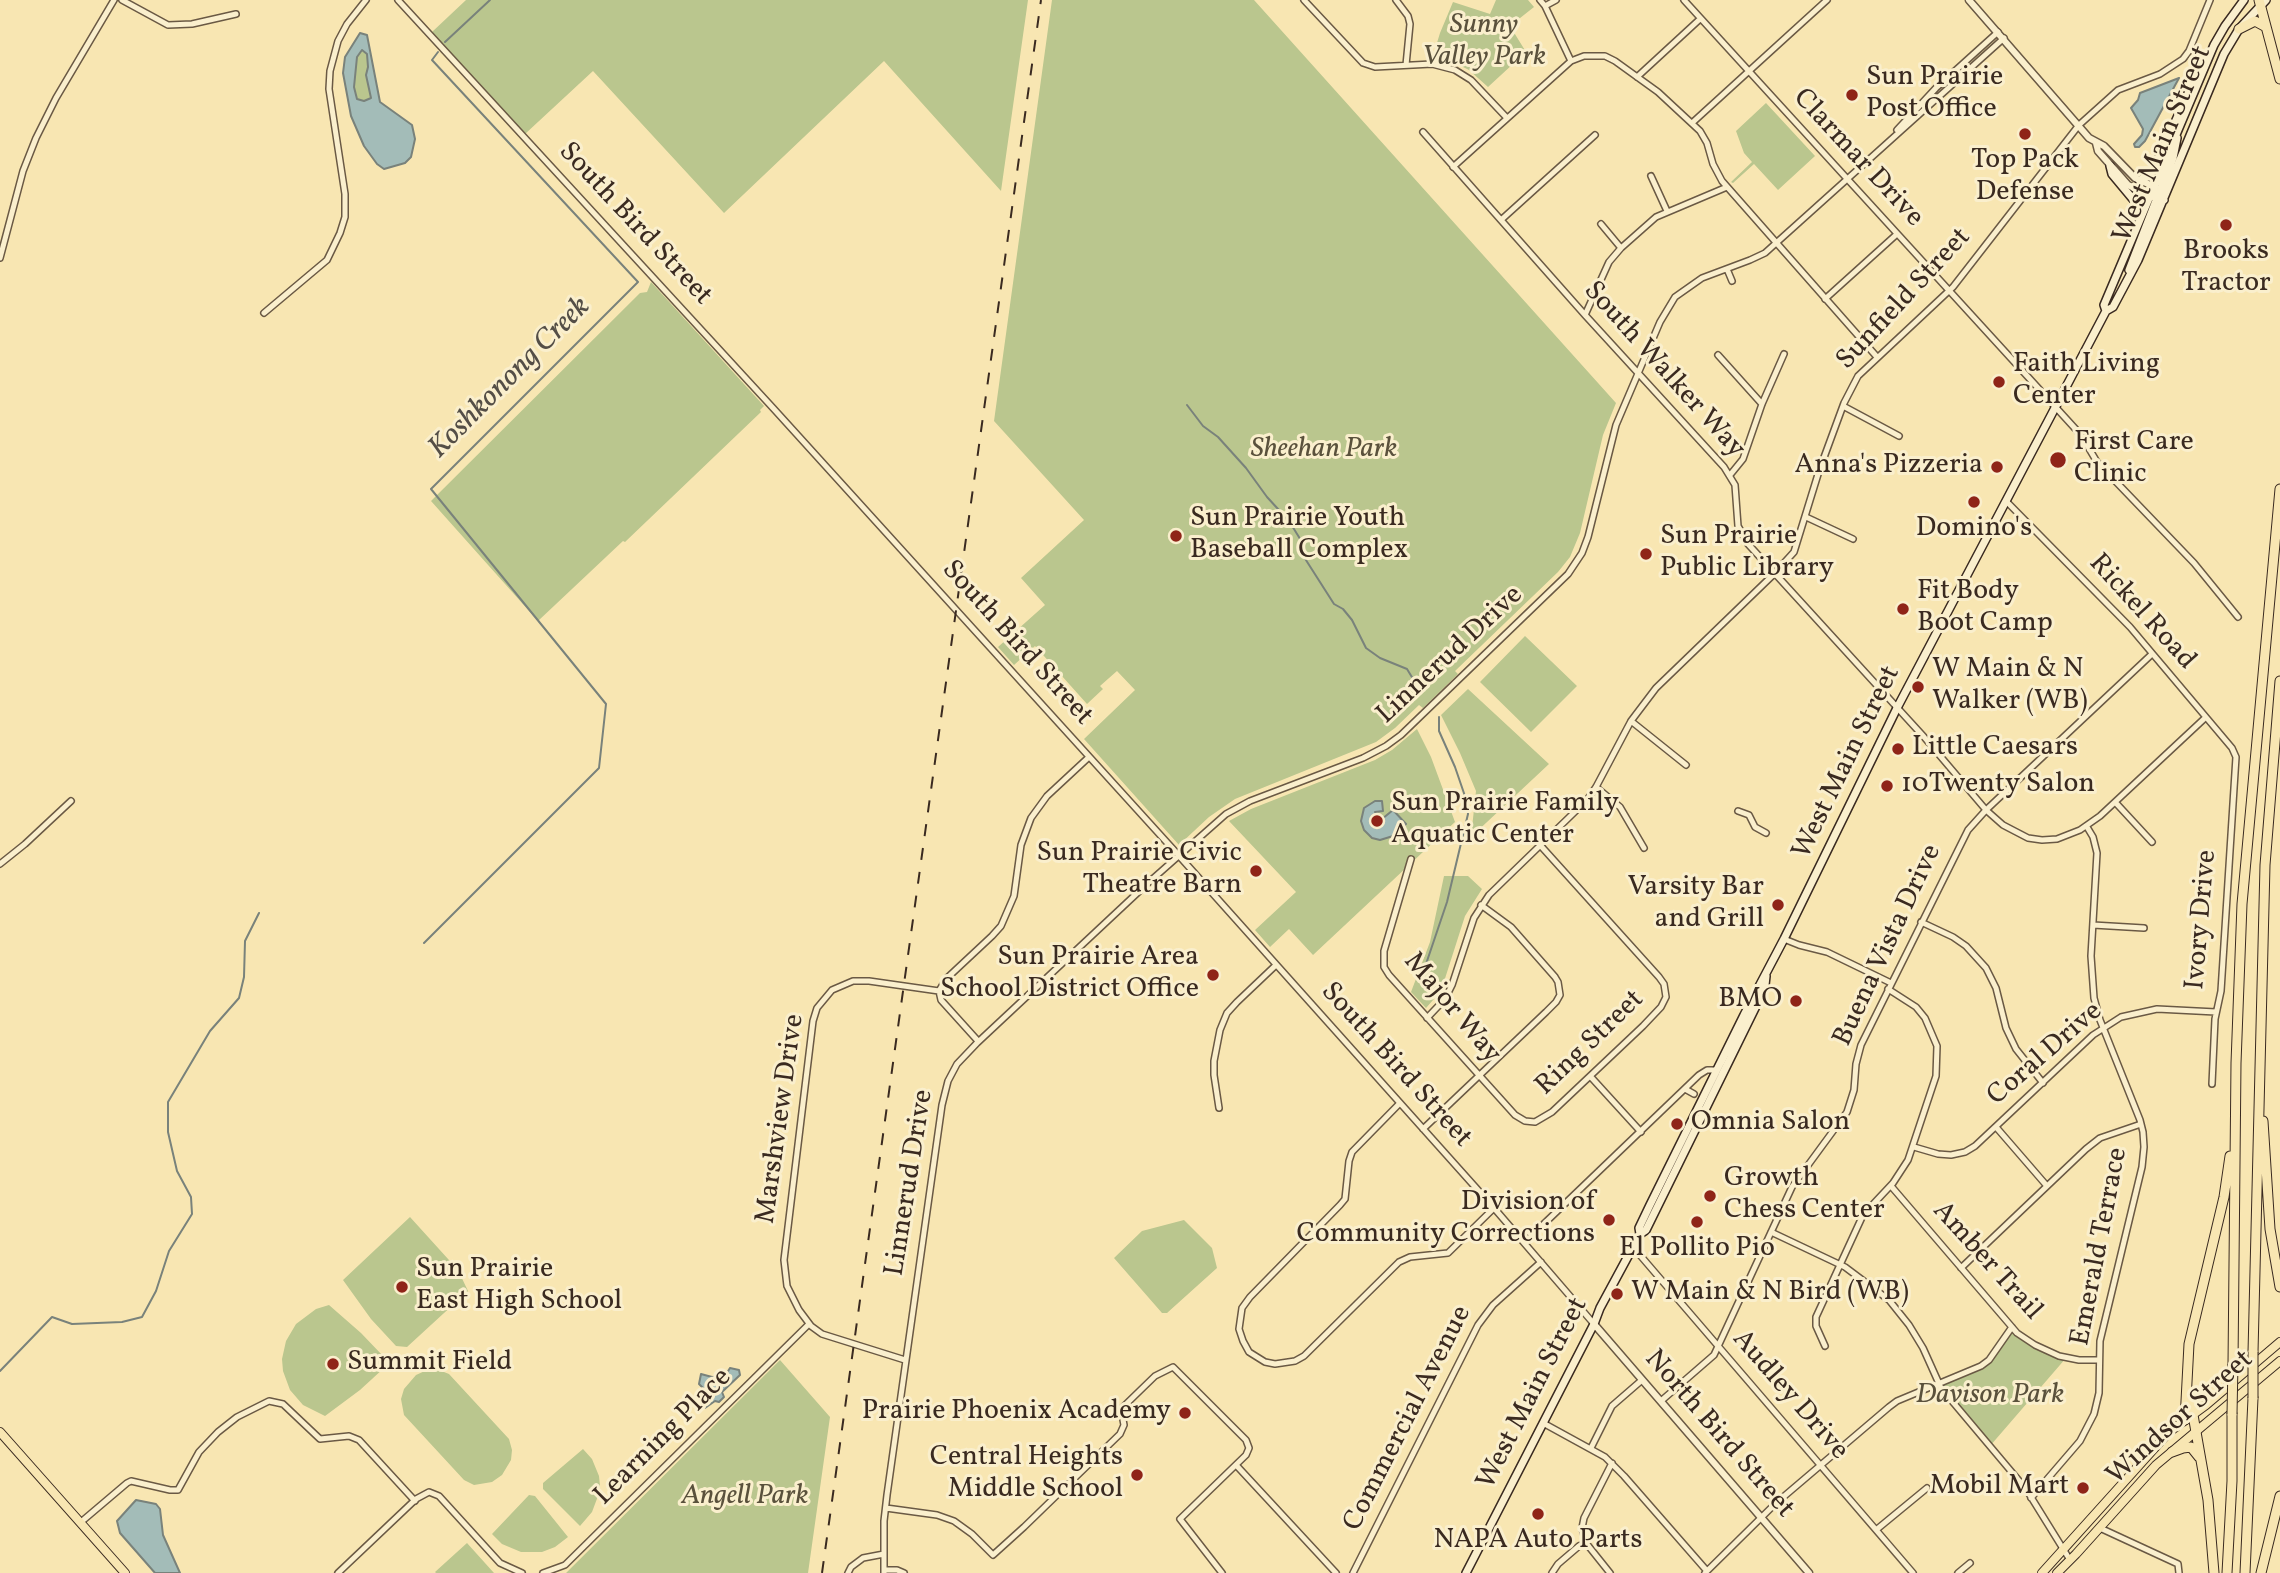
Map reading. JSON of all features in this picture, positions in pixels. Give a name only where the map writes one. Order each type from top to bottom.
[{"type":"highway","points":[[2262,2],[2280,79]]},
{"type":"highway","points":[[2239,29],[2255,21],[2266,27]]},
{"type":"highway","points":[[2227,1573],[2232,1490],[2236,1084],[2242,904],[2280,489]]},
{"type":"highway","points":[[2245,1573],[2253,1398],[2265,865],[2280,681]]},
{"type":"highway","points":[[2260,1010],[2265,1170],[2270,1229],[2280,1287]]},
{"type":"highway","points":[[2185,1420],[2189,1344],[2224,1197],[2236,1084]]},
{"type":"highway","points":[[2187,1382],[2208,1500],[2214,1573]]},
{"type":"highway","points":[[2172,1452],[2191,1447],[2201,1460]]},
{"type":"highway","points":[[2261,1573],[2280,1496]]},
{"type":"main road","name":"West Main Street","points":[[1640,1234],[1639,1228],[1650,1205],[1897,708],[2106,311],[2113,307],[2147,243],[2179,127],[2225,26],[2244,0]]},
{"type":"main road","name":"West Main Street","points":[[2106,311],[2104,305],[2141,217],[2159,194],[2224,54],[2239,29],[2262,2]]},
{"type":"main road","points":[[2137,179],[2148,177],[2153,171],[2197,74],[2206,64]]},
{"type":"main road","points":[[2109,166],[2112,174],[2137,204],[2141,217]]},
{"type":"main road","name":"West Main Street","points":[[1470,1571],[1600,1308],[1640,1234],[1646,1230],[1745,1028],[1765,985],[1766,975]]},
{"type":"main road","name":"Windsor Street","points":[[2042,1573],[2169,1432],[2280,1342]]},
{"type":"main road","name":"Windsor Street","points":[[2057,1573],[2156,1465],[2280,1361]]},
{"type":"main road","points":[[0,1432],[125,1573]]},
{"type":"street","points":[[0,258],[23,171],[36,138],[56,98],[114,0]]},
{"type":"street","points":[[121,0],[167,24],[192,24],[236,14]]},
{"type":"street","points":[[264,313],[327,260],[340,233],[345,217],[345,194],[329,89],[330,71],[338,41],[347,24],[366,0]]},
{"type":"street","name":"South Bird Street","points":[[398,0],[1179,856],[1525,1242],[1594,1324]]},
{"type":"street","points":[[1304,0],[1363,63],[1375,67],[1432,64],[1455,70],[1471,80],[1507,118]]},
{"type":"street","points":[[1396,0],[1408,16],[1410,24],[1406,65]]},
{"type":"street","points":[[1540,0],[1571,61]]},
{"type":"street","points":[[1545,6],[1556,0]]},
{"type":"street","name":"Clarmar Drive","points":[[1684,0],[2081,435],[2097,462],[2194,564],[2238,617]]},
{"type":"street","points":[[1692,123],[1827,0]]},
{"type":"street","points":[[1969,0],[2079,125],[2137,179]]},
{"type":"street","name":"Sunfield Street","points":[[1427,1018],[1445,999],[1474,918],[1490,893],[1587,800],[1597,787],[1631,721],[1657,688],[1788,561],[1797,547],[1819,471],[1843,406],[1858,376],[1950,290],[2079,125],[2118,90],[2177,65],[2189,51],[2210,0]]},
{"type":"street","points":[[1637,77],[1700,19]]},
{"type":"street","name":"Linnerud Drive","points":[[1886,143],[1936,88],[1998,32]]},
{"type":"street","name":"Linnerud Drive","points":[[884,1572],[886,1507],[905,1360],[943,1095],[954,1068],[978,1041],[1211,826],[1237,807],[1363,758],[1386,746],[1401,735],[1568,574],[1582,553],[1588,537],[1611,438],[1660,322],[1675,298],[1694,283],[1758,256],[1777,242],[2004,38]]},
{"type":"street","points":[[1453,167],[1571,61],[1584,56],[1605,56],[1637,77],[1692,123],[1707,144],[1713,163],[1727,187],[1877,357]]},
{"type":"street","name":"South Walker Way","points":[[1423,132],[1730,475],[1737,495],[1735,516],[1748,544],[1986,810],[2003,825],[2028,838],[2057,839],[2087,827]]},
{"type":"street","points":[[1501,220],[1595,135]]},
{"type":"street","points":[[2096,143],[2098,151],[2109,166],[2127,185],[2159,194]]},
{"type":"street","points":[[2109,166],[2114,164],[2159,194]]},
{"type":"street","points":[[1651,176],[1667,211]]},
{"type":"street","points":[[1585,315],[1609,261],[1621,248],[1656,217],[1727,187]]},
{"type":"street","points":[[1601,224],[1621,248]]},
{"type":"street","points":[[1825,299],[1897,233]]},
{"type":"street","points":[[1727,269],[1732,281]]},
{"type":"street","points":[[1730,475],[1744,459],[1762,404],[1784,354]]},
{"type":"street","points":[[1717,355],[1762,404]]},
{"type":"street","points":[[1843,406],[1899,436]]},
{"type":"street","name":"Rickel Road","points":[[2007,502],[2119,615],[2232,748],[2236,759]]},
{"type":"street","points":[[1807,517],[1853,539]]},
{"type":"street","name":"Buena Vista Drive","points":[[1661,1401],[1709,1361],[1719,1346],[1792,1187],[1847,1112],[1854,1090],[1861,1045],[1968,830],[2152,654]]},
{"type":"street","points":[[2087,827],[2205,718]]},
{"type":"street","points":[[1631,721],[1686,765]]},
{"type":"street","points":[[978,1041],[941,1000],[939,991],[946,979],[1001,926],[1014,896],[1021,845],[1030,819],[1047,796],[1089,757]]},
{"type":"street","name":"Ivory Drive","points":[[2212,1084],[2216,1012],[2221,992],[2236,759]]},
{"type":"street","points":[[1597,787],[1620,807],[1644,848]]},
{"type":"street","points":[[0,864],[71,800]]},
{"type":"street","points":[[2115,802],[2152,842]]},
{"type":"street","points":[[1738,811],[1749,815],[1755,827],[1766,833]]},
{"type":"street","name":"Emerald Terrace","points":[[2031,1498],[2080,1441],[2090,1425],[2099,1393],[2100,1340],[2142,1167],[2144,1147],[2141,1124],[2094,998],[2091,978],[2097,853],[2087,827]]},
{"type":"street","name":"Ring Street","points":[[1536,1121],[1552,1112],[1656,1013],[1665,1001],[1666,990],[1659,977],[1540,845]]},
{"type":"street","name":"Major Way","points":[[1411,859],[1383,960],[1389,975],[1515,1115],[1525,1121],[1536,1121]]},
{"type":"street","points":[[1423,1129],[1556,1002],[1560,995],[1555,976],[1511,927],[1481,905]]},
{"type":"street","points":[[1921,922],[1966,946],[1986,968],[1996,988],[2006,1028],[2016,1049],[2043,1083]]},
{"type":"street","points":[[2093,925],[2144,928]]},
{"type":"street","points":[[1784,939],[1827,952],[1889,986],[1916,1007],[1932,1031],[1937,1046],[1936,1076],[1914,1147],[1901,1174],[1863,1215],[1816,1317],[1816,1326],[1825,1346]]},
{"type":"street","points":[[1219,1108],[1214,1061],[1220,1030],[1227,1013],[1276,965]]},
{"type":"street","name":"Marshview Drive","points":[[809,1324],[787,1286],[784,1260],[817,1008],[832,990],[853,981],[939,991]]},
{"type":"street","name":"Coral Drive","points":[[1914,1147],[1951,1155],[1965,1152],[1975,1146],[2093,1035],[2121,1017],[2148,1010],[2216,1012]]},
{"type":"street","points":[[1525,1242],[1704,1070],[1716,1070]]},
{"type":"street","points":[[1590,1076],[1641,1132]]},
{"type":"street","points":[[1685,1089],[1694,1094]]},
{"type":"street","points":[[1399,1102],[1352,1152],[1345,1199],[1242,1308],[1239,1329],[1249,1352],[1265,1362],[1275,1364],[1295,1361],[1304,1356],[1399,1262],[1410,1257],[1448,1253],[1494,1208]]},
{"type":"street","points":[[1961,1268],[2095,1142],[2141,1124]]},
{"type":"street","points":[[1996,1127],[2047,1186]]},
{"type":"street","name":"Amber Trail","points":[[1891,1186],[2017,1333],[2045,1351],[2059,1356],[2098,1360]]},
{"type":"street","points":[[1771,1232],[1840,1265],[1873,1287],[1898,1311],[1923,1348],[1940,1385],[2031,1498],[2070,1560]]},
{"type":"street","name":"Audley Drive","points":[[1633,1247],[1913,1573]]},
{"type":"street","name":"Commercial Avenue","points":[[1353,1573],[1478,1325],[1493,1305],[1541,1262]]},
{"type":"street","points":[[809,1324],[822,1334],[905,1360]]},
{"type":"street","name":"Learning Place","points":[[543,1573],[565,1565],[809,1324]]},
{"type":"street","name":"North Bird Street","points":[[1594,1324],[1809,1573]]},
{"type":"street","points":[[1543,1423],[1591,1448],[1612,1463],[1706,1572],[1761,1518],[1889,1407],[1981,1366],[1989,1360],[2012,1327]]},
{"type":"street","points":[[886,1507],[937,1515],[954,1521],[993,1555],[1120,1434],[1124,1425],[1121,1409],[1156,1376],[1173,1367],[1246,1440],[1249,1448],[1246,1455],[1180,1519],[1222,1573]]},
{"type":"street","points":[[1591,1448],[1612,1406],[1642,1380]]},
{"type":"street","points":[[81,1522],[127,1483],[178,1490],[200,1452],[218,1432],[237,1417],[269,1402],[283,1404],[319,1439],[349,1436],[359,1440],[415,1501]]},
{"type":"street","points":[[1610,1573],[1586,1543],[1581,1528],[1612,1463]]},
{"type":"street","points":[[1236,1465],[1336,1573]]},
{"type":"street","points":[[1877,1530],[1927,1488]]},
{"type":"street","points":[[338,1573],[415,1501],[429,1492],[439,1496],[500,1563],[522,1573]]},
{"type":"street","points":[[2100,1528],[2178,1564],[2179,1573]]},
{"type":"street","points":[[1552,1573],[1558,1564],[1586,1543]]},
{"type":"street","points":[[849,1573],[851,1567],[863,1558],[884,1554]]},
{"type":"street","points":[[1958,1573],[1970,1563]]},
{"type":"street","points":[[884,1572],[897,1570],[904,1573]]},
{"type":"green space","points":[[466,0],[1028,0],[1001,191],[884,61],[724,213],[593,71],[525,134],[432,32]]},
{"type":"green space","name":"Sheehan Park","points":[[1052,0],[1254,0],[1616,403],[1603,435],[1580,533],[1570,557],[1558,572],[1455,671],[1458,674],[1423,708],[1419,705],[1376,742],[1235,799],[1209,817],[1179,845],[1084,739],[1135,690],[1117,671],[1100,686],[1103,689],[1087,704],[1035,646],[1014,665],[998,647],[1045,605],[1021,578],[1084,520],[994,421]]},
{"type":"green space","name":"Sunny Valley Park","points":[[1496,0],[1528,0],[1534,7],[1510,26],[1526,52],[1488,87],[1469,70],[1433,56],[1453,2],[1490,14]]},
{"type":"green space","points":[[362,50],[367,54],[366,75],[372,98],[364,101],[357,99],[354,87],[357,56]]},
{"type":"green space","points":[[1766,103],[1815,156],[1778,190],[1754,164],[1731,182],[1752,162],[1744,153],[1736,131]]},
{"type":"green space","points":[[651,282],[764,406],[761,412],[625,542],[538,621],[431,501],[640,293],[647,292]]},
{"type":"green space","points":[[1525,636],[1577,686],[1531,732],[1480,682]]},
{"type":"green space","points":[[1468,689],[1549,764],[1471,837],[1476,791],[1441,715]]},
{"type":"green space","points":[[1417,729],[1431,757],[1455,822],[1313,955],[1289,929],[1270,947],[1255,930],[1296,892],[1229,821],[1251,809],[1375,760]]},
{"type":"green space","points":[[1444,876],[1468,876],[1482,889],[1465,916],[1441,991],[1426,1008],[1411,992],[1430,942]]},
{"type":"green space","points":[[410,1217],[458,1270],[468,1291],[407,1347],[396,1346],[371,1319],[343,1280]]},
{"type":"green space","points":[[1184,1220],[1212,1248],[1217,1268],[1167,1313],[1162,1313],[1114,1258],[1142,1231]]},
{"type":"green space","name":"Summit Field","points":[[329,1305],[384,1357],[384,1368],[325,1416],[303,1405],[290,1390],[282,1359],[286,1341],[296,1324],[316,1309]]},
{"type":"green space","name":"Davison Park","points":[[2012,1327],[2035,1345],[2066,1358],[1990,1446],[1940,1385],[1981,1366]]},
{"type":"green space","name":"Angell Park","points":[[780,1360],[830,1417],[808,1573],[566,1573]]},
{"type":"green space","points":[[427,1370],[439,1370],[449,1374],[509,1439],[511,1460],[502,1475],[492,1482],[474,1485],[464,1480],[404,1415],[401,1399],[404,1389],[416,1375]]},
{"type":"green space","points":[[583,1449],[592,1459],[600,1486],[592,1512],[580,1526],[543,1489],[543,1483]]},
{"type":"green space","points":[[529,1495],[535,1496],[568,1537],[555,1547],[542,1552],[521,1552],[502,1544],[492,1534]]},
{"type":"green space","points":[[467,1543],[494,1573],[435,1572]]},
{"type":"water","points":[[360,33],[367,35],[380,102],[412,125],[415,139],[411,157],[405,163],[384,169],[364,146],[351,116],[343,73],[345,57]],"holes":[[[362,50],[367,54],[366,75],[371,98],[364,101],[357,99],[354,87],[357,57]]]},
{"type":"water","points":[[2179,78],[2145,141],[2135,147],[2134,144],[2142,135],[2143,129],[2131,108],[2140,93]]},
{"type":"water","points":[[1375,801],[1382,801],[1383,811],[1375,812],[1382,819],[1393,810],[1406,824],[1393,836],[1380,840],[1372,838],[1364,830],[1361,821],[1364,808]]},
{"type":"water","points":[[730,1368],[739,1370],[740,1375],[722,1392],[724,1397],[705,1408],[702,1406],[706,1391],[699,1384],[701,1374],[725,1376]]},
{"type":"water","points":[[136,1500],[156,1504],[160,1509],[163,1535],[180,1573],[155,1573],[120,1533],[117,1521]]},
{"type":"waterway","name":"Koshkonong Creek","points":[[445,42],[490,0]]},
{"type":"waterway","name":"Koshkonong Creek","points":[[424,943],[599,768],[606,704],[431,489],[638,282],[432,60],[438,52]]},
{"type":"waterway","points":[[1187,405],[1203,426],[1218,437],[1246,468],[1289,521],[1302,542],[1304,557],[1334,604],[1343,609],[1352,620],[1366,648],[1380,658],[1407,669],[1421,692]]},
{"type":"waterway","points":[[1425,967],[1447,902],[1468,814],[1467,802],[1455,767],[1439,731],[1439,717]]},
{"type":"waterway","points":[[0,1371],[52,1317],[72,1324],[122,1322],[142,1317],[156,1291],[169,1251],[192,1214],[191,1197],[177,1171],[168,1132],[168,1102],[210,1031],[239,998],[244,977],[245,941],[259,913]]},
{"type":"railway","points":[[822,1573],[1041,0]]},
{"type":"place","name":"Sun Prairie Post Office","points":[[1852,95]]},
{"type":"place","name":"Top Pack Defense","points":[[2025,134]]},
{"type":"place","name":"Brooks Tractor","points":[[2226,225]]},
{"type":"place","name":"Faith Living Center","points":[[1999,382]]},
{"type":"place","name":"First Care Clinic","points":[[2058,460]]},
{"type":"place","name":"Anna's Pizzeria","points":[[1997,467]]},
{"type":"place","name":"Domino's","points":[[1974,502]]},
{"type":"place","name":"Sun Prairie Youth Baseball Complex","points":[[1176,536]]},
{"type":"place","name":"Sun Prairie Public Library","points":[[1646,554]]},
{"type":"place","name":"Fit Body Boot Camp","points":[[1903,609]]},
{"type":"place","name":"W Main & N Walker (WB)","points":[[1918,687]]},
{"type":"place","name":"Little Caesars","points":[[1898,749]]},
{"type":"place","name":"10Twenty Salon","points":[[1887,786]]},
{"type":"place","name":"Sun Prairie Family Aquatic Center","points":[[1377,821]]},
{"type":"place","name":"Sun Prairie Civic Theatre Barn","points":[[1256,871]]},
{"type":"place","name":"Varsity Bar and Grill","points":[[1778,905]]},
{"type":"place","name":"Sun Prairie Area School District Office","points":[[1213,975]]},
{"type":"place","name":"BMO","points":[[1796,1001]]},
{"type":"place","name":"Omnia Salon","points":[[1677,1124]]},
{"type":"place","name":"Growth Chess Center","points":[[1710,1196]]},
{"type":"place","name":"Division of Community Corrections","points":[[1609,1220]]},
{"type":"place","name":"El Pollito Pio","points":[[1697,1222]]},
{"type":"place","name":"Sun Prairie East High School","points":[[402,1287]]},
{"type":"place","name":"W Main & N Bird (WB)","points":[[1617,1294]]},
{"type":"place","name":"Summit Field","points":[[333,1364]]},
{"type":"place","name":"Prairie Phoenix Academy","points":[[1185,1413]]},
{"type":"place","name":"Central Heights Middle School","points":[[1137,1475]]},
{"type":"place","name":"Mobil Mart","points":[[2083,1488]]},
{"type":"place","name":"NAPA Auto Parts","points":[[1538,1514]]}]
